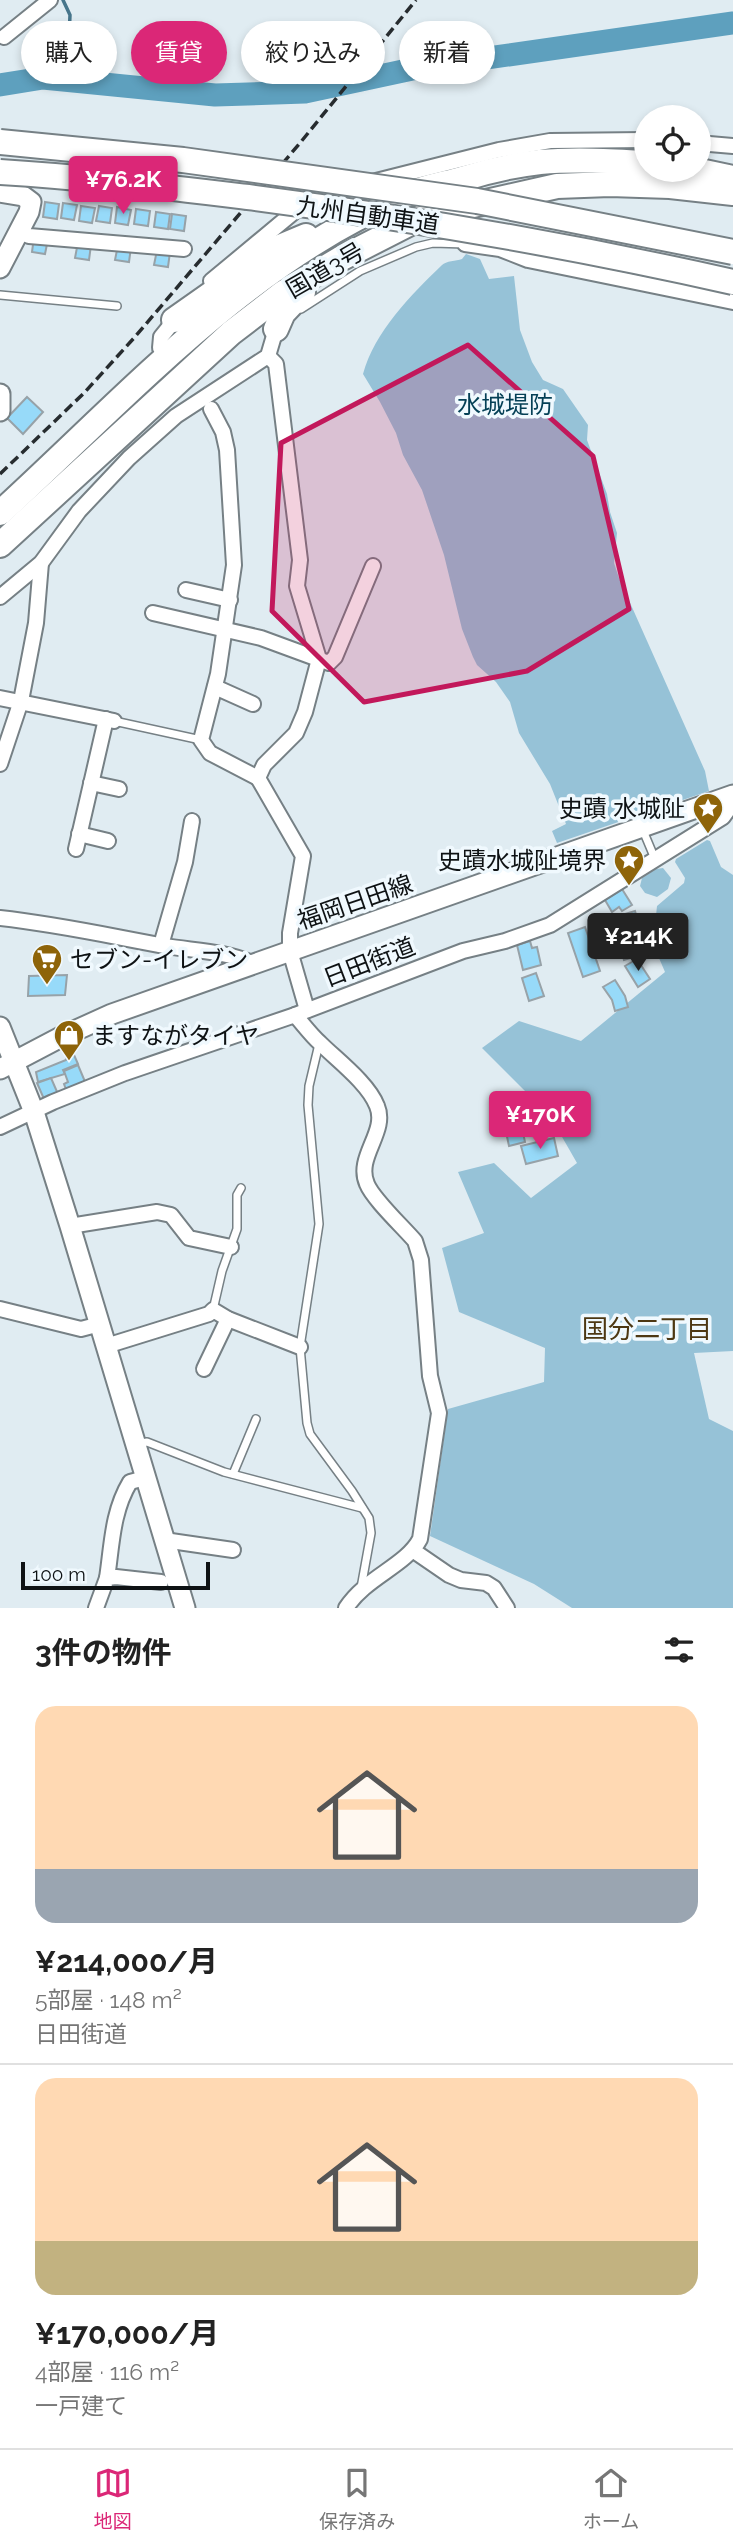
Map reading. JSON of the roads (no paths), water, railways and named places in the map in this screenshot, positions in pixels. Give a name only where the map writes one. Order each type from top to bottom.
[{"type":"highway","name":"九州自動車道","points":[[0,142],[183,160],[450,197],[733,252]]},
{"type":"highway","name":"国道3号","points":[[0,513],[201,327],[299,253],[341,226],[408,194],[484,172],[539,162],[634,162]]},
{"type":"highway","points":[[711,165],[733,167]]},
{"type":"highway","name":"九州自動車道","points":[[0,172],[176,188],[337,209],[469,230],[733,282]]},
{"type":"highway","points":[[711,173],[733,178]]},
{"type":"highway","name":"国道3号","points":[[0,545],[231,333],[283,293],[340,259],[424,216],[557,186],[670,186],[733,193]]},
{"type":"highway","points":[[670,186],[733,203]]},
{"type":"highway","points":[[174,320],[275,249],[291,241],[341,226]]},
{"type":"highway","points":[[276,329],[290,304],[340,259]]},
{"type":"main road","points":[[0,192],[23,196],[31,202],[0,268]]},
{"type":"main road","points":[[0,394],[0,411]]},
{"type":"main road","name":"福岡日田線","points":[[8,1065],[112,1014],[733,794]]},
{"type":"main road","points":[[0,1027],[8,1065],[34,1112],[185,1608]]},
{"type":"street","points":[[4,37],[50,0]]},
{"type":"street","points":[[160,348],[161,337],[174,320],[212,280],[306,202],[334,191],[499,150],[550,141],[634,140]]},
{"type":"street","points":[[711,144],[733,146]]},
{"type":"street","points":[[19,232],[29,236],[184,249]]},
{"type":"street","points":[[466,244],[500,249],[528,260],[733,302]]},
{"type":"street","points":[[0,597],[40,563],[88,502],[175,410],[268,356],[276,329]]},
{"type":"street","points":[[258,778],[264,765],[296,733],[305,712],[319,659],[297,586],[300,559],[276,364],[268,356]]},
{"type":"street","points":[[211,409],[223,432],[227,450],[234,565],[226,629],[201,740],[211,754],[258,778],[303,856],[290,933],[290,951],[301,1013],[319,1043],[349,1069],[377,1104],[377,1126],[363,1167],[364,1175],[368,1187],[415,1241],[420,1251],[430,1376],[439,1413],[423,1527],[414,1551],[361,1588],[346,1608]]},
{"type":"street","points":[[0,764],[21,701],[36,623],[40,563]]},
{"type":"street","points":[[153,613],[261,638],[329,663],[335,657],[373,566]]},
{"type":"street","points":[[187,590],[230,600]]},
{"type":"street","points":[[215,687],[253,704]]},
{"type":"street","points":[[0,698],[110,720],[91,783],[76,849]]},
{"type":"street","points":[[91,783],[119,789]]},
{"type":"street","name":"日田街道","points":[[0,1127],[125,1073],[301,1013],[463,951],[505,941],[550,925],[723,817],[733,803]]},
{"type":"street","points":[[161,945],[186,862],[192,821]]},
{"type":"street","points":[[79,834],[108,841]]},
{"type":"street","points":[[0,918],[40,922],[161,945],[236,955],[254,964]]},
{"type":"street","points":[[70,1226],[158,1212],[171,1215],[188,1238],[231,1247]]},
{"type":"street","points":[[0,1309],[80,1329],[100,1324]]},
{"type":"street","points":[[106,1346],[209,1314],[213,1310],[228,1319],[300,1347]]},
{"type":"street","points":[[204,1369],[228,1319]]},
{"type":"street","points":[[96,1608],[107,1578],[115,1518],[121,1497],[130,1482],[145,1478]]},
{"type":"street","points":[[164,1540],[233,1550]]},
{"type":"street","points":[[414,1551],[449,1575],[461,1580],[486,1583],[494,1588],[507,1608]]},
{"type":"street","points":[[107,1578],[161,1582]]},
{"type":"lane","points":[[276,329],[290,316],[360,271],[425,245],[466,244]]},
{"type":"lane","points":[[0,295],[117,306]]},
{"type":"lane","points":[[110,720],[201,740]]},
{"type":"lane","points":[[642,827],[656,859]]},
{"type":"lane","points":[[319,1043],[309,1086],[308,1105],[319,1224],[300,1347],[310,1434],[369,1518],[371,1533],[361,1588]]},
{"type":"lane","points":[[213,1310],[222,1271],[237,1229],[237,1195],[241,1188]]},
{"type":"lane","points":[[233,1474],[256,1419]]},
{"type":"lane","points":[[136,1444],[147,1442],[233,1474],[363,1508]]},
{"type":"waterway","points":[[63,0],[70,21]]},
{"type":"waterway","points":[[0,85],[43,78],[215,95],[305,92],[417,68],[733,23]]},
{"type":"railway","points":[[0,474],[84,393],[134,338],[300,143],[416,0]]},
{"type":"place","name":"史蹟 水城阯","points":[[708,835]]},
{"type":"place","name":"史蹟水城阯境界","points":[[629,887]]},
{"type":"place","name":"セブン-イレブン","points":[[47,986]]},
{"type":"place","name":"ますながタイヤ","points":[[69,1062]]},
{"type":"district","name":"国分二丁目","points":[[647,1329]]},
{"type":"park label","name":"水城堤防","points":[[505,404]]}]
